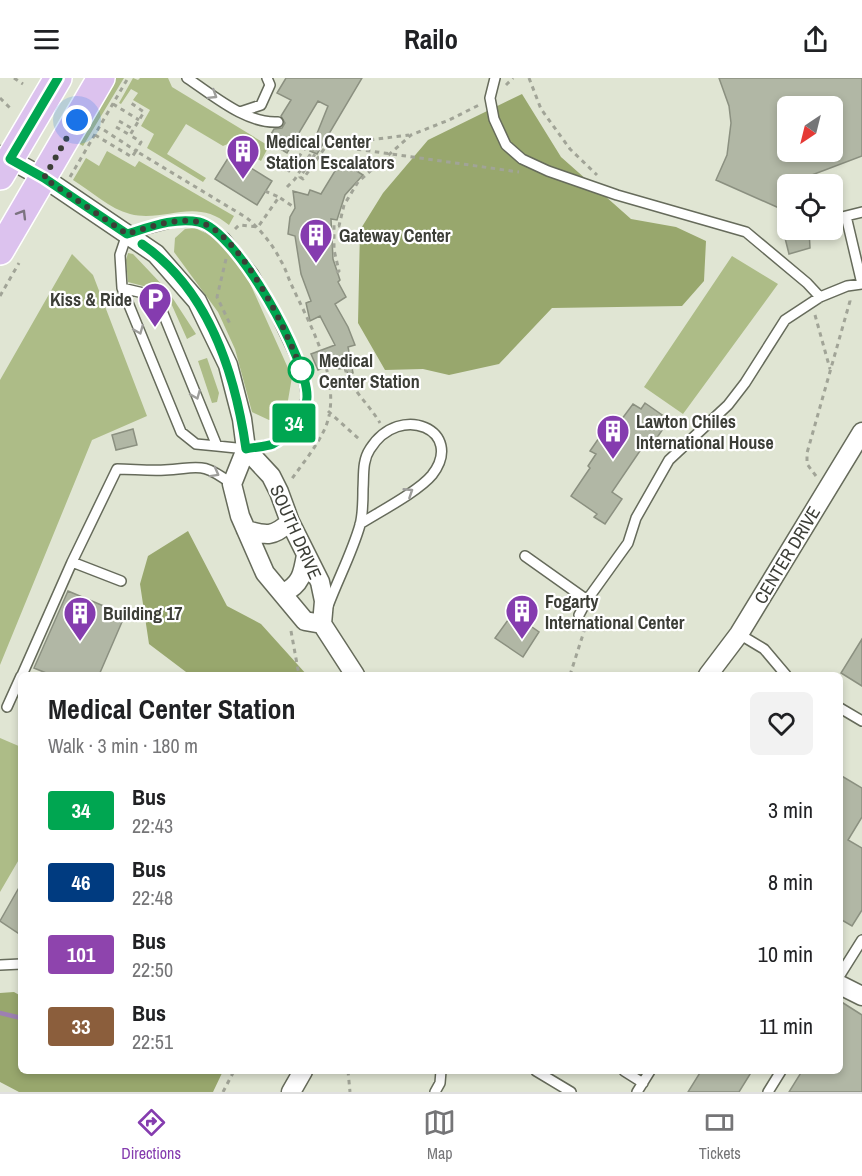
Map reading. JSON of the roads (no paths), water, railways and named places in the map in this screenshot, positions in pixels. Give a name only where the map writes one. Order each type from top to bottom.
[{"type":"main road","points":[[4,163],[58,78]]},
{"type":"main road","points":[[0,250],[101,78]]},
{"type":"street","points":[[4,163],[44,178],[156,254],[197,301],[228,364],[242,419],[246,449],[232,484]]},
{"type":"street","name":"CENTER DRIVE","points":[[710,672],[739,634],[862,432]]},
{"type":"street","name":"SOUTH DRIVE","points":[[246,449],[271,476],[290,522],[320,582],[324,602],[322,624],[353,672]]},
{"type":"street","name":"SOUTH DRIVE","points":[[232,484],[240,516],[265,573],[305,621],[322,624]]},
{"type":"street","points":[[246,530],[263,535],[278,533],[290,522]]},
{"type":"street","points":[[283,593],[296,586],[302,574],[306,555]]},
{"type":"street","points":[[843,986],[862,996]]},
{"type":"street","points":[[291,1092],[301,1074]]},
{"type":"lane","points":[[186,78],[240,112],[267,123],[278,122]]},
{"type":"lane","points":[[240,112],[261,105],[270,85],[267,78]]},
{"type":"lane","points":[[495,78],[490,98],[501,138],[512,151],[532,165],[617,195],[746,232],[807,283],[815,299]]},
{"type":"lane","points":[[843,217],[862,212]]},
{"type":"lane","points":[[579,615],[587,600],[628,543],[636,518],[669,460],[728,405],[745,383],[784,320],[815,299],[847,286],[862,284],[846,216]]},
{"type":"lane","points":[[177,221],[200,222],[225,238],[253,273],[302,370],[308,398],[295,422],[274,444],[246,449],[196,444],[181,432],[122,288],[120,255],[127,234],[177,221]]},
{"type":"lane","points":[[122,288],[156,296],[217,446]]},
{"type":"lane","points":[[322,624],[360,524],[364,465],[368,451],[377,439],[395,425],[415,423],[428,428],[438,438],[442,450],[441,462],[436,470],[430,478],[416,488],[360,524]]},
{"type":"lane","points":[[23,672],[117,469],[165,470],[196,465],[213,470],[232,484]]},
{"type":"lane","points":[[525,556],[587,600]]},
{"type":"lane","points":[[72,562],[121,581]]},
{"type":"lane","points":[[739,634],[764,649],[783,672]]},
{"type":"lane","points":[[7,707],[18,683]]},
{"type":"lane","points":[[843,710],[862,721]]},
{"type":"lane","points":[[843,970],[862,940]]},
{"type":"lane","points":[[0,965],[18,964]]},
{"type":"lane","points":[[435,1092],[440,1083],[441,1074]]},
{"type":"lane","points":[[541,1074],[571,1092]]},
{"type":"lane","points":[[629,1074],[643,1083]]},
{"type":"lane","points":[[637,1092],[648,1074]]},
{"type":"lane","points":[[768,1092],[779,1074]]},
{"type":"waterway","points":[[0,1013],[18,1017]]},
{"type":"place","name":"Medical Center Station Escalators","points":[[243,180]]},
{"type":"place","name":"Gateway Center","points":[[316,264]]},
{"type":"place","name":"Kiss & Ride","points":[[155,328]]},
{"type":"place","name":"Medical Center Station","points":[[301,370]]},
{"type":"place","name":"Lawton Chiles International House","points":[[613,460]]},
{"type":"place","name":"Fogarty International Center","points":[[522,640]]},
{"type":"place","name":"Building 17","points":[[80,642]]}]
